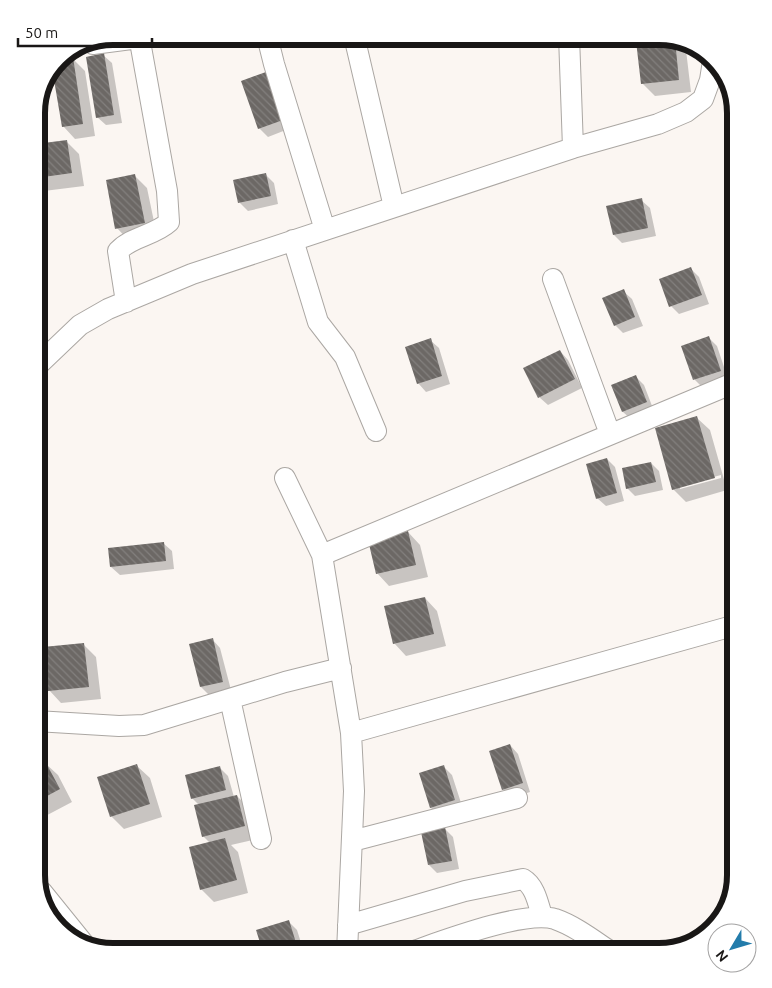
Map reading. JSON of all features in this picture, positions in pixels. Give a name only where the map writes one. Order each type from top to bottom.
[{"type":"street","points":[[126,302],[118,250],[125,244],[150,235],[169,222],[167,192],[140,45]]},
{"type":"street","points":[[269,45],[325,230]]},
{"type":"street","points":[[356,45],[394,207]]},
{"type":"street","points":[[569,45],[573,148]]},
{"type":"street","points":[[45,358],[80,325],[126,302],[192,274],[573,148],[658,124],[686,112],[703,100],[712,70]]},
{"type":"street","points":[[293,240],[318,322],[345,357],[376,431]]},
{"type":"street","points":[[553,278],[610,434]]},
{"type":"street","points":[[322,555],[727,386]]},
{"type":"street","points":[[285,478],[322,555],[351,733],[354,791],[347,943]]},
{"type":"street","points":[[351,733],[727,628]]},
{"type":"street","points":[[45,722],[119,726],[144,725],[285,682],[340,668]]},
{"type":"street","points":[[230,699],[261,839]]},
{"type":"street","points":[[352,841],[517,798]]},
{"type":"street","points":[[348,925],[465,891],[522,879],[529,882],[542,916]]},
{"type":"street","points":[[52,904],[72,929]]},
{"type":"street","points":[[441,943],[509,923],[542,916],[569,924],[598,943]]},
{"type":"building","points":[[636,45],[663,45],[676,47],[679,80],[641,84]]},
{"type":"building","points":[[104,53],[114,115],[96,118],[86,57]]},
{"type":"building","points":[[73,58],[83,124],[62,127],[54,79]]},
{"type":"building","points":[[266,72],[283,120],[258,129],[241,81]]},
{"type":"building","points":[[67,140],[72,173],[45,177],[45,143]]},
{"type":"building","points":[[266,173],[271,196],[238,203],[233,180]]},
{"type":"building","points":[[135,174],[145,223],[115,229],[106,180]]},
{"type":"building","points":[[642,198],[648,228],[613,235],[606,206]]},
{"type":"building","points":[[691,267],[702,295],[669,307],[659,279]]},
{"type":"building","points":[[624,289],[635,317],[614,326],[602,298]]},
{"type":"building","points":[[709,336],[721,371],[693,380],[681,346]]},
{"type":"building","points":[[431,338],[442,376],[417,384],[405,347]]},
{"type":"building","points":[[560,350],[575,379],[538,398],[523,368]]},
{"type":"building","points":[[636,375],[647,402],[622,412],[611,385]]},
{"type":"building","points":[[697,416],[715,478],[672,490],[655,428]]},
{"type":"building","points":[[607,458],[617,493],[596,499],[586,464]]},
{"type":"building","points":[[651,462],[656,482],[626,489],[622,468]]},
{"type":"building","points":[[408,531],[416,565],[376,574],[368,540]]},
{"type":"building","points":[[164,542],[166,561],[110,567],[108,548]]},
{"type":"building","points":[[425,597],[434,634],[393,644],[384,606]]},
{"type":"building","points":[[213,638],[223,682],[200,687],[189,644]]},
{"type":"building","points":[[84,643],[89,687],[48,691],[45,647]]},
{"type":"building","points":[[510,744],[523,783],[502,790],[489,751]]},
{"type":"building","points":[[45,761],[60,789],[45,797]]},
{"type":"building","points":[[137,764],[150,804],[110,817],[97,777]]},
{"type":"building","points":[[444,765],[455,800],[430,808],[419,773]]},
{"type":"building","points":[[220,766],[226,790],[191,799],[185,775]]},
{"type":"building","points":[[237,795],[245,826],[202,837],[194,805]]},
{"type":"building","points":[[445,827],[452,861],[428,865],[421,832]]},
{"type":"building","points":[[225,838],[237,880],[200,890],[189,847]]},
{"type":"building","points":[[289,920],[296,943],[260,943],[256,930]]}]
